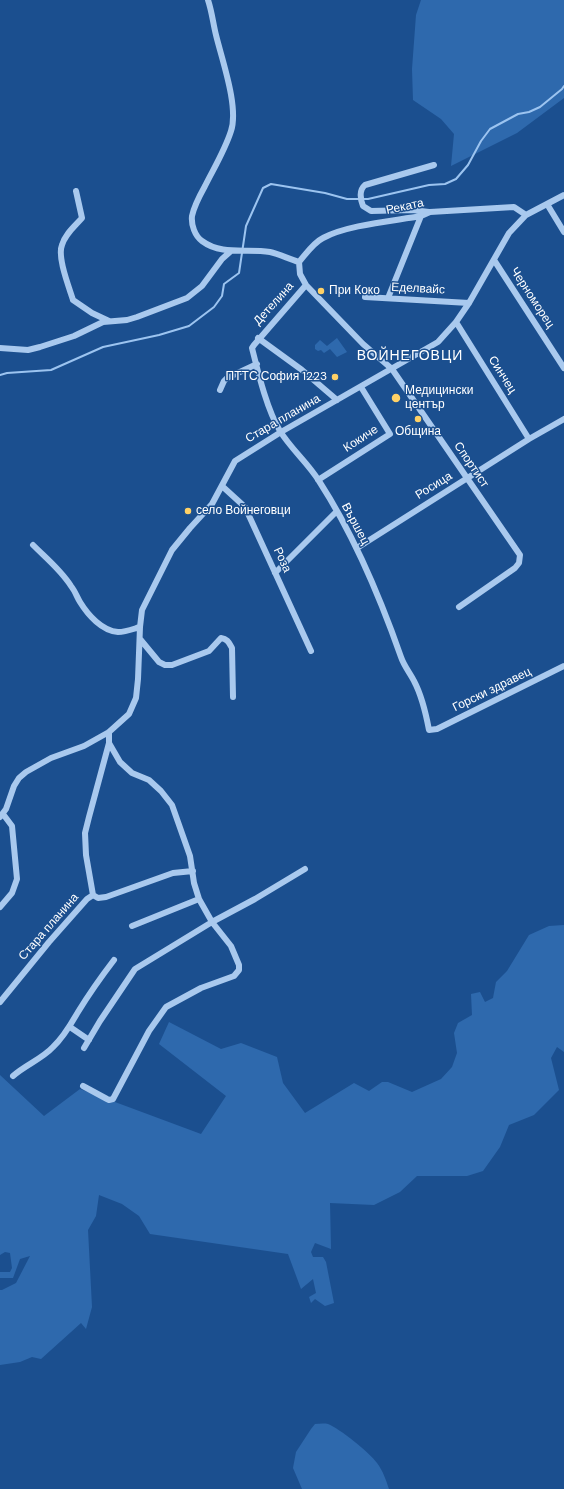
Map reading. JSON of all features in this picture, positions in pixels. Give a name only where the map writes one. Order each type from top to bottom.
[{"type":"street","points":[[208,0],[212,10],[214,26],[230,90],[233,116],[232,129],[197,201],[192,217],[194,231],[201,240],[214,247],[242,252],[270,252],[299,262]]},
{"type":"street","points":[[430,212],[412,210],[371,211],[362,206],[360,194],[365,185],[434,165]]},
{"type":"street","points":[[76,191],[82,218],[68,234],[61,246],[61,257],[73,300],[92,313],[109,321]]},
{"type":"street","name":"Стара планина","points":[[2,816],[14,786],[19,778],[26,772],[51,758],[84,746],[109,732],[129,714],[136,698],[142,610],[172,550],[212,504],[236,461],[281,432],[438,342],[456,322],[469,303],[509,233],[526,215],[564,195]]},
{"type":"street","points":[[547,204],[564,232]]},
{"type":"street","name":"Реката","points":[[299,262],[318,241],[339,232],[421,216],[430,212],[514,207],[526,215]]},
{"type":"street","points":[[388,298],[421,216]]},
{"type":"street","points":[[0,348],[33,349],[74,336],[96,325],[109,321],[127,320],[141,316],[192,296],[202,286],[222,258],[231,251]]},
{"type":"street","name":"Черноморец","points":[[494,260],[564,368]]},
{"type":"street","name":"Спортист","points":[[299,262],[300,274],[306,285],[363,344],[392,369],[520,555],[520,561],[516,568],[459,608]]},
{"type":"street","name":"Детелина","points":[[258,338],[306,285]]},
{"type":"street","name":"Еделвайс","points":[[365,297],[469,303]]},
{"type":"street","name":"Синчец","points":[[456,322],[529,439]]},
{"type":"street","points":[[258,338],[302,370],[337,400]]},
{"type":"street","name":"Вършец","points":[[258,338],[252,348],[270,413],[281,432],[318,480],[356,548],[401,658],[418,690],[426,712],[429,730]]},
{"type":"street","points":[[220,390],[227,378],[256,364]]},
{"type":"street","name":"Кокиче","points":[[318,480],[390,434],[361,387]]},
{"type":"street","name":"Росица","points":[[356,548],[466,478],[564,419]]},
{"type":"street","name":"Роза","points":[[222,486],[245,507],[311,651]]},
{"type":"street","points":[[275,572],[336,512]]},
{"type":"street","points":[[32,545],[61,573],[72,586],[80,603],[92,618],[101,625],[119,632],[140,626]]},
{"type":"street","points":[[140,639],[159,662],[165,665],[172,665],[209,651],[221,638],[229,641],[232,648],[233,697]]},
{"type":"street","name":"Горски здравец","points":[[429,730],[437,729],[564,666]]},
{"type":"street","points":[[83,1086],[107,1099],[113,1099],[149,1031],[166,1007],[201,988],[234,976],[239,970],[240,965],[231,946],[212,922],[199,899],[194,883],[190,856],[172,806],[161,791],[149,780],[132,773],[120,762],[110,743],[109,732]]},
{"type":"street","name":"Стара планина","points":[[0,1002],[87,898],[93,895],[86,855],[86,833],[89,817],[110,743]]},
{"type":"street","points":[[0,907],[12,893],[17,879],[12,826],[2,816]]},
{"type":"street","points":[[84,1048],[104,1014],[135,969],[212,922],[255,899],[305,869]]},
{"type":"street","points":[[93,895],[98,898],[106,898],[173,873],[193,871]]},
{"type":"street","points":[[132,926],[199,899]]},
{"type":"street","points":[[13,1076],[20,1070],[38,1060],[53,1048],[70,1027],[100,977],[114,960]]},
{"type":"street","points":[[70,1027],[89,1040]]},
{"type":"shaded area","points":[[421,0],[564,0],[564,98],[517,133],[451,166],[454,134],[441,119],[413,100],[412,69],[416,15]]},
{"type":"shaded area","points":[[337,338],[347,352],[337,357],[330,349],[324,353],[321,350],[318,351],[315,349],[315,345],[320,340],[327,346]]},
{"type":"shaded area","points":[[564,925],[564,1052],[557,1047],[551,1058],[559,1090],[534,1115],[509,1125],[500,1147],[483,1171],[467,1176],[417,1176],[400,1192],[374,1205],[330,1203],[331,1249],[315,1243],[311,1252],[313,1257],[323,1257],[326,1262],[334,1303],[325,1306],[315,1299],[311,1303],[309,1297],[316,1293],[313,1279],[301,1289],[288,1254],[150,1234],[139,1216],[122,1204],[99,1195],[96,1216],[88,1230],[92,1307],[86,1329],[81,1323],[41,1359],[32,1357],[20,1362],[0,1365],[0,1290],[16,1283],[30,1256],[20,1259],[13,1278],[0,1278],[0,1272],[10,1272],[12,1268],[10,1253],[5,1252],[0,1255],[0,1075],[44,1116],[80,1089],[201,1134],[226,1096],[159,1044],[169,1022],[221,1049],[241,1043],[277,1057],[283,1083],[305,1113],[354,1083],[369,1091],[382,1082],[388,1082],[412,1092],[441,1079],[452,1067],[457,1053],[454,1033],[458,1023],[472,1015],[471,994],[480,992],[485,1002],[493,998],[496,982],[507,971],[529,935],[549,926]]},
{"type":"shaded area","points":[[315,1424],[328,1424],[333,1426],[361,1447],[379,1466],[389,1489],[302,1489],[293,1468],[296,1452]]},
{"type":"waterway","points":[[0,375],[7,373],[51,370],[103,347],[159,335],[189,326],[214,307],[222,296],[224,284],[239,273],[246,226],[263,188],[271,184],[325,193],[347,199],[368,199],[429,185],[445,184],[456,179],[468,165],[481,141],[490,129],[518,114],[529,112],[540,107],[564,86]]},
{"type":"place","name":"При Коко","points":[[321,291]]},
{"type":"place","name":"ПТТС София 1223","points":[[335,377]]},
{"type":"place","name":"Медицински център","points":[[396,398]]},
{"type":"place","name":"Община","points":[[418,419]]},
{"type":"place","name":"село Войнеговци","points":[[188,511]]},
{"type":"district","name":"ВОЙНЕГОВЦИ","points":[[410,356]]}]
